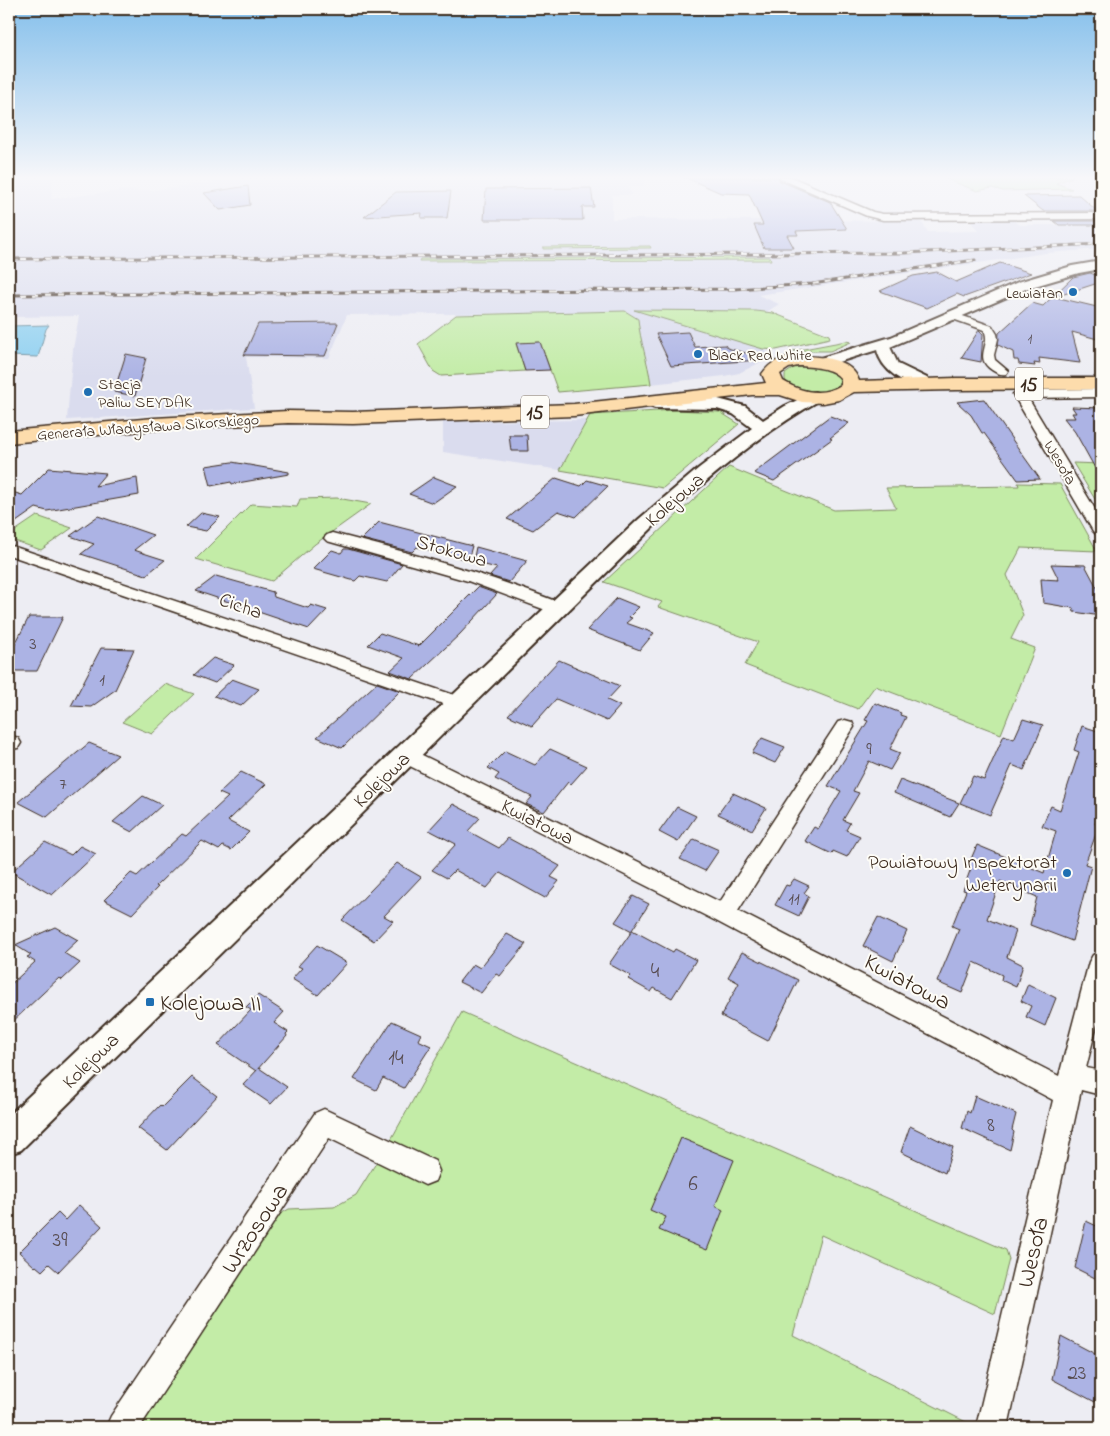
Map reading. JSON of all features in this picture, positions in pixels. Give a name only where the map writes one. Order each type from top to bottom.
[{"type":"main road","name":"15","points":[[840,373],[837,395],[814,397],[779,385],[773,369],[788,362],[840,373],[956,384],[1101,384]]},
{"type":"main road","name":"15","points":[[840,373],[956,384]]},
{"type":"main road","name":"Generała Władysława Sikorskiego","points":[[288,417],[353,409],[591,398],[746,380],[779,385]]},
{"type":"main road","name":"Generała Władysława Sikorskiego","points":[[9,436],[154,424],[288,417],[353,418],[507,414],[574,410],[779,385]]},
{"type":"street","points":[[840,373],[896,340],[1045,280],[1078,269],[1101,265]]},
{"type":"street","points":[[840,373],[885,350],[921,337],[956,317],[988,328],[992,336],[988,360],[993,366],[1002,371]]},
{"type":"street","points":[[885,350],[889,365],[904,374],[922,381]]},
{"type":"street","name":"Kolejowa","points":[[762,428],[782,402],[779,385]]},
{"type":"street","name":"Wesoła","points":[[1101,393],[1019,394],[1101,531]]},
{"type":"street","name":"Kolejowa","points":[[9,1138],[646,523],[719,460],[762,428],[814,397]]},
{"type":"street","points":[[633,403],[718,404],[740,410],[762,428]]},
{"type":"street","name":"Stokowa","points":[[332,538],[466,575],[533,597],[557,608]]},
{"type":"street","name":"Cicha","points":[[9,550],[458,703]]},
{"type":"street","points":[[724,914],[845,727]]},
{"type":"street","name":"Kwiatowa","points":[[406,755],[1069,1085]]},
{"type":"street","name":"Wesoła","points":[[992,1427],[1069,1085],[1101,962]]},
{"type":"street","points":[[1069,1085],[1101,1082]]},
{"type":"street","name":"Wrzosowa","points":[[122,1427],[324,1122],[425,1171]]},
{"type":"shaded area","points":[[9,244],[1101,244],[1101,249],[1046,253],[758,295],[779,304],[765,313],[642,312],[763,349],[773,356],[739,373],[651,384],[649,367],[639,335],[638,319],[627,312],[347,315],[329,358],[246,357],[254,408],[67,420],[73,349],[79,316],[9,317]]},
{"type":"shaded area","points":[[587,420],[560,470],[443,452],[443,422]]},
{"type":"green space","points":[[650,246],[651,248],[543,249],[543,247]]},
{"type":"green space","points":[[770,257],[771,260],[419,261],[420,259]]},
{"type":"green space","points":[[634,310],[756,311],[773,313],[829,335],[830,338],[776,350],[763,349]]},
{"type":"green space","points":[[625,311],[638,319],[651,384],[558,392],[540,342],[516,344],[525,371],[441,376],[433,371],[418,344],[456,315]]},
{"type":"green space","points":[[846,341],[851,342],[830,351],[793,351]]},
{"type":"green space","points":[[806,366],[834,373],[841,379],[841,384],[829,391],[813,392],[797,388],[785,380],[785,374],[795,367]]},
{"type":"green space","points":[[675,410],[720,412],[739,424],[663,488],[560,470],[590,415]]},
{"type":"green space","points":[[1073,463],[1101,464],[1101,509]]},
{"type":"green space","points":[[729,467],[834,510],[896,508],[886,488],[1019,486],[1018,483],[1060,484],[1097,551],[1021,548],[1007,575],[1023,615],[1011,639],[1035,648],[1001,734],[875,686],[858,709],[745,665],[758,642],[658,607],[662,602],[604,582]]},
{"type":"green space","points":[[337,498],[371,504],[315,544],[272,581],[196,559],[251,504],[297,507],[300,499]]},
{"type":"green space","points":[[37,516],[72,528],[41,550],[9,539],[9,535]]},
{"type":"green space","points":[[165,684],[194,694],[152,734],[122,722]]},
{"type":"green space","points":[[462,1012],[1006,1250],[1009,1259],[995,1314],[821,1235],[793,1335],[968,1423],[967,1427],[131,1427],[187,1333],[256,1228],[289,1209],[334,1207],[356,1195],[393,1136]]},
{"type":"water","points":[[49,325],[46,329],[38,357],[9,356],[9,326]]},
{"type":"building","points":[[762,244],[792,244],[794,248],[764,248]]},
{"type":"building","points":[[1000,263],[1031,273],[964,297],[957,294],[927,308],[880,291],[913,276],[937,272],[956,282]]},
{"type":"building","points":[[1090,273],[1101,277],[1101,282],[1055,297],[1101,308],[1101,340],[1072,332],[1080,363],[1039,358],[1040,364],[1034,363],[1035,366],[1019,364],[1018,360],[1014,360],[1013,352],[998,345],[999,333],[1032,303],[1043,306],[1073,277]]},
{"type":"building","points":[[338,323],[325,356],[244,355],[258,324]]},
{"type":"building","points":[[979,330],[983,334],[981,362],[961,358]]},
{"type":"building","name":"Black Red White","points":[[688,332],[695,347],[725,345],[727,348],[761,357],[761,360],[671,366],[656,334]]},
{"type":"building","points":[[540,342],[550,370],[525,371],[516,343]]},
{"type":"building","points":[[126,354],[146,358],[135,396],[114,392]]},
{"type":"building","points":[[984,399],[1040,479],[1018,480],[984,433],[982,433],[971,415],[957,402]]},
{"type":"building","points":[[1072,407],[1101,408],[1101,479],[1075,432],[1064,418],[1075,418],[1072,413],[1076,413]]},
{"type":"building","points":[[830,416],[849,423],[830,438],[832,439],[774,481],[754,473]]},
{"type":"building","points":[[509,435],[527,435],[528,451],[511,451]]},
{"type":"building","points":[[232,462],[289,472],[289,474],[211,486],[206,466]]},
{"type":"building","points":[[49,468],[106,473],[95,486],[137,478],[139,495],[47,511],[36,508],[9,527],[9,491],[22,495]]},
{"type":"building","points":[[434,477],[457,486],[433,503],[409,494]]},
{"type":"building","points":[[556,478],[581,486],[587,480],[608,486],[576,517],[558,511],[533,530],[507,519]]},
{"type":"building","points":[[201,513],[220,517],[206,531],[186,527]]},
{"type":"building","points":[[98,516],[153,535],[134,550],[165,560],[146,575],[81,554],[94,544],[70,536]]},
{"type":"building","points":[[379,522],[472,546],[468,560],[417,547],[412,552],[362,539]]},
{"type":"building","points":[[476,547],[527,561],[509,582],[490,576],[497,568],[473,562]]},
{"type":"building","points":[[344,549],[402,564],[387,582],[360,576],[355,581],[313,569],[332,550],[341,553]]},
{"type":"building","points":[[1051,564],[1085,565],[1101,595],[1101,616],[1074,612],[1073,608],[1043,603],[1041,579],[1059,580]]},
{"type":"building","points":[[216,576],[273,592],[274,597],[308,608],[311,605],[327,610],[309,629],[196,591]]},
{"type":"building","points":[[478,587],[497,594],[460,634],[412,679],[390,671],[404,658],[368,645],[380,633],[419,646]]},
{"type":"building","points":[[617,598],[639,607],[629,617],[632,618],[626,623],[654,633],[640,650],[587,630]]},
{"type":"building","points":[[29,617],[63,617],[37,671],[9,671],[9,656]]},
{"type":"building","points":[[101,648],[134,649],[115,690],[91,707],[71,706]]},
{"type":"building","points":[[213,658],[234,665],[215,683],[194,675]]},
{"type":"building","points":[[559,660],[620,686],[607,700],[620,706],[607,721],[556,699],[532,726],[508,715]]},
{"type":"building","points":[[232,679],[259,689],[241,706],[214,696]]},
{"type":"building","points":[[377,683],[400,691],[342,748],[317,737]]},
{"type":"building","points":[[875,703],[901,713],[900,715],[906,717],[890,749],[900,753],[890,770],[869,761],[853,791],[859,793],[843,820],[850,823],[846,830],[860,836],[847,857],[833,851],[832,854],[805,841],[814,827],[818,829],[841,791],[828,786],[868,721],[865,720]]},
{"type":"building","points":[[1023,719],[1043,725],[1024,770],[1012,765],[990,815],[960,803],[973,776],[984,780],[1004,735],[1014,739]]},
{"type":"building","points":[[1082,726],[1101,732],[1101,803],[1095,824],[1099,826],[1085,864],[1091,866],[1072,941],[1030,925],[1037,897],[1000,881],[987,919],[1016,931],[1007,957],[1023,965],[1016,987],[1001,980],[1002,975],[974,962],[962,993],[937,982],[959,929],[952,926],[966,891],[963,890],[971,868],[968,866],[977,845],[1044,873],[1056,831],[1042,826],[1051,806],[1060,810],[1079,752],[1074,750]]},
{"type":"building","points":[[762,738],[785,747],[775,763],[752,753]]},
{"type":"building","points":[[89,743],[118,755],[47,817],[18,802]]},
{"type":"building","points":[[550,749],[587,766],[571,784],[568,782],[544,812],[526,804],[532,797],[495,779],[499,774],[488,768],[505,751],[535,765]]},
{"type":"building","points":[[241,772],[266,784],[228,821],[249,832],[231,850],[223,846],[219,850],[202,841],[156,886],[158,887],[132,914],[104,900],[131,873],[137,876],[182,834],[186,836],[228,797],[219,793]]},
{"type":"building","points":[[900,780],[959,803],[950,817],[894,793]]},
{"type":"building","points":[[733,793],[766,808],[752,830],[718,814]]},
{"type":"building","points":[[143,796],[162,805],[132,832],[113,822]]},
{"type":"building","points":[[453,804],[480,818],[468,831],[499,848],[508,838],[560,866],[551,877],[559,881],[545,898],[500,873],[487,888],[455,870],[447,878],[432,870],[456,844],[429,830]]},
{"type":"building","points":[[677,807],[696,816],[678,842],[659,832]]},
{"type":"building","points":[[694,839],[719,850],[705,871],[680,859]]},
{"type":"building","points":[[45,842],[71,855],[80,846],[96,854],[52,895],[11,872]]},
{"type":"building","points":[[397,863],[421,877],[384,916],[393,921],[374,941],[342,920]]},
{"type":"building","points":[[794,879],[809,886],[804,893],[809,896],[799,916],[775,905],[786,885],[789,886]]},
{"type":"building","points":[[633,896],[649,904],[632,930],[673,952],[675,949],[696,960],[672,998],[654,988],[651,992],[628,979],[631,976],[609,964],[632,931],[615,922]]},
{"type":"building","points":[[878,917],[907,931],[893,961],[863,946]]},
{"type":"building","points":[[55,927],[78,940],[64,953],[80,963],[62,980],[59,978],[9,1025],[9,986],[35,962],[27,957],[31,955],[15,945]]},
{"type":"building","points":[[507,934],[526,944],[500,976],[496,974],[481,993],[459,982],[473,964],[480,968]]},
{"type":"building","points":[[317,945],[347,963],[318,995],[292,979],[302,968],[298,966]]},
{"type":"building","points":[[742,952],[798,980],[768,1041],[721,1016],[739,983],[728,977]]},
{"type":"building","points":[[1028,984],[1056,998],[1045,1026],[1026,1017],[1031,1006],[1021,1001]]},
{"type":"building","points":[[258,995],[284,1012],[274,1023],[288,1032],[287,1036],[256,1071],[218,1045],[251,1010],[246,1007]]},
{"type":"building","points":[[392,1021],[421,1034],[418,1040],[431,1046],[404,1088],[383,1078],[376,1090],[354,1079]]},
{"type":"building","points":[[259,1068],[287,1087],[271,1104],[243,1085]]},
{"type":"building","points":[[192,1077],[217,1096],[167,1150],[138,1128],[160,1105],[162,1107]]},
{"type":"building","points":[[975,1096],[1016,1114],[1010,1150],[962,1128],[967,1111],[970,1113]]},
{"type":"building","points":[[910,1126],[953,1147],[945,1173],[901,1152]]},
{"type":"building","points":[[681,1138],[734,1160],[715,1206],[723,1210],[707,1250],[659,1230],[666,1217],[650,1210]]},
{"type":"building","points":[[79,1205],[102,1226],[58,1272],[49,1264],[42,1271],[19,1252],[58,1213],[65,1220]]},
{"type":"building","points":[[1086,1221],[1101,1228],[1101,1281],[1075,1268]]},
{"type":"building","points":[[1061,1336],[1101,1357],[1095,1402],[1052,1379]]},
{"type":"railway","points":[[9,259],[904,253],[1101,244]]},
{"type":"railway","points":[[9,295],[734,289],[812,284],[975,260]]},
{"type":"place","name":"Lewiatan","points":[[1073,292]]},
{"type":"place","name":"Black Red White","points":[[698,354]]},
{"type":"place","name":"Stacja Paliw SEYDAK","points":[[88,392]]},
{"type":"place","name":"Powiatowy Inspektorat Weterynarii","points":[[1067,873]]},
{"type":"place","name":"Kolejowa II","points":[[150,1002]]}]
